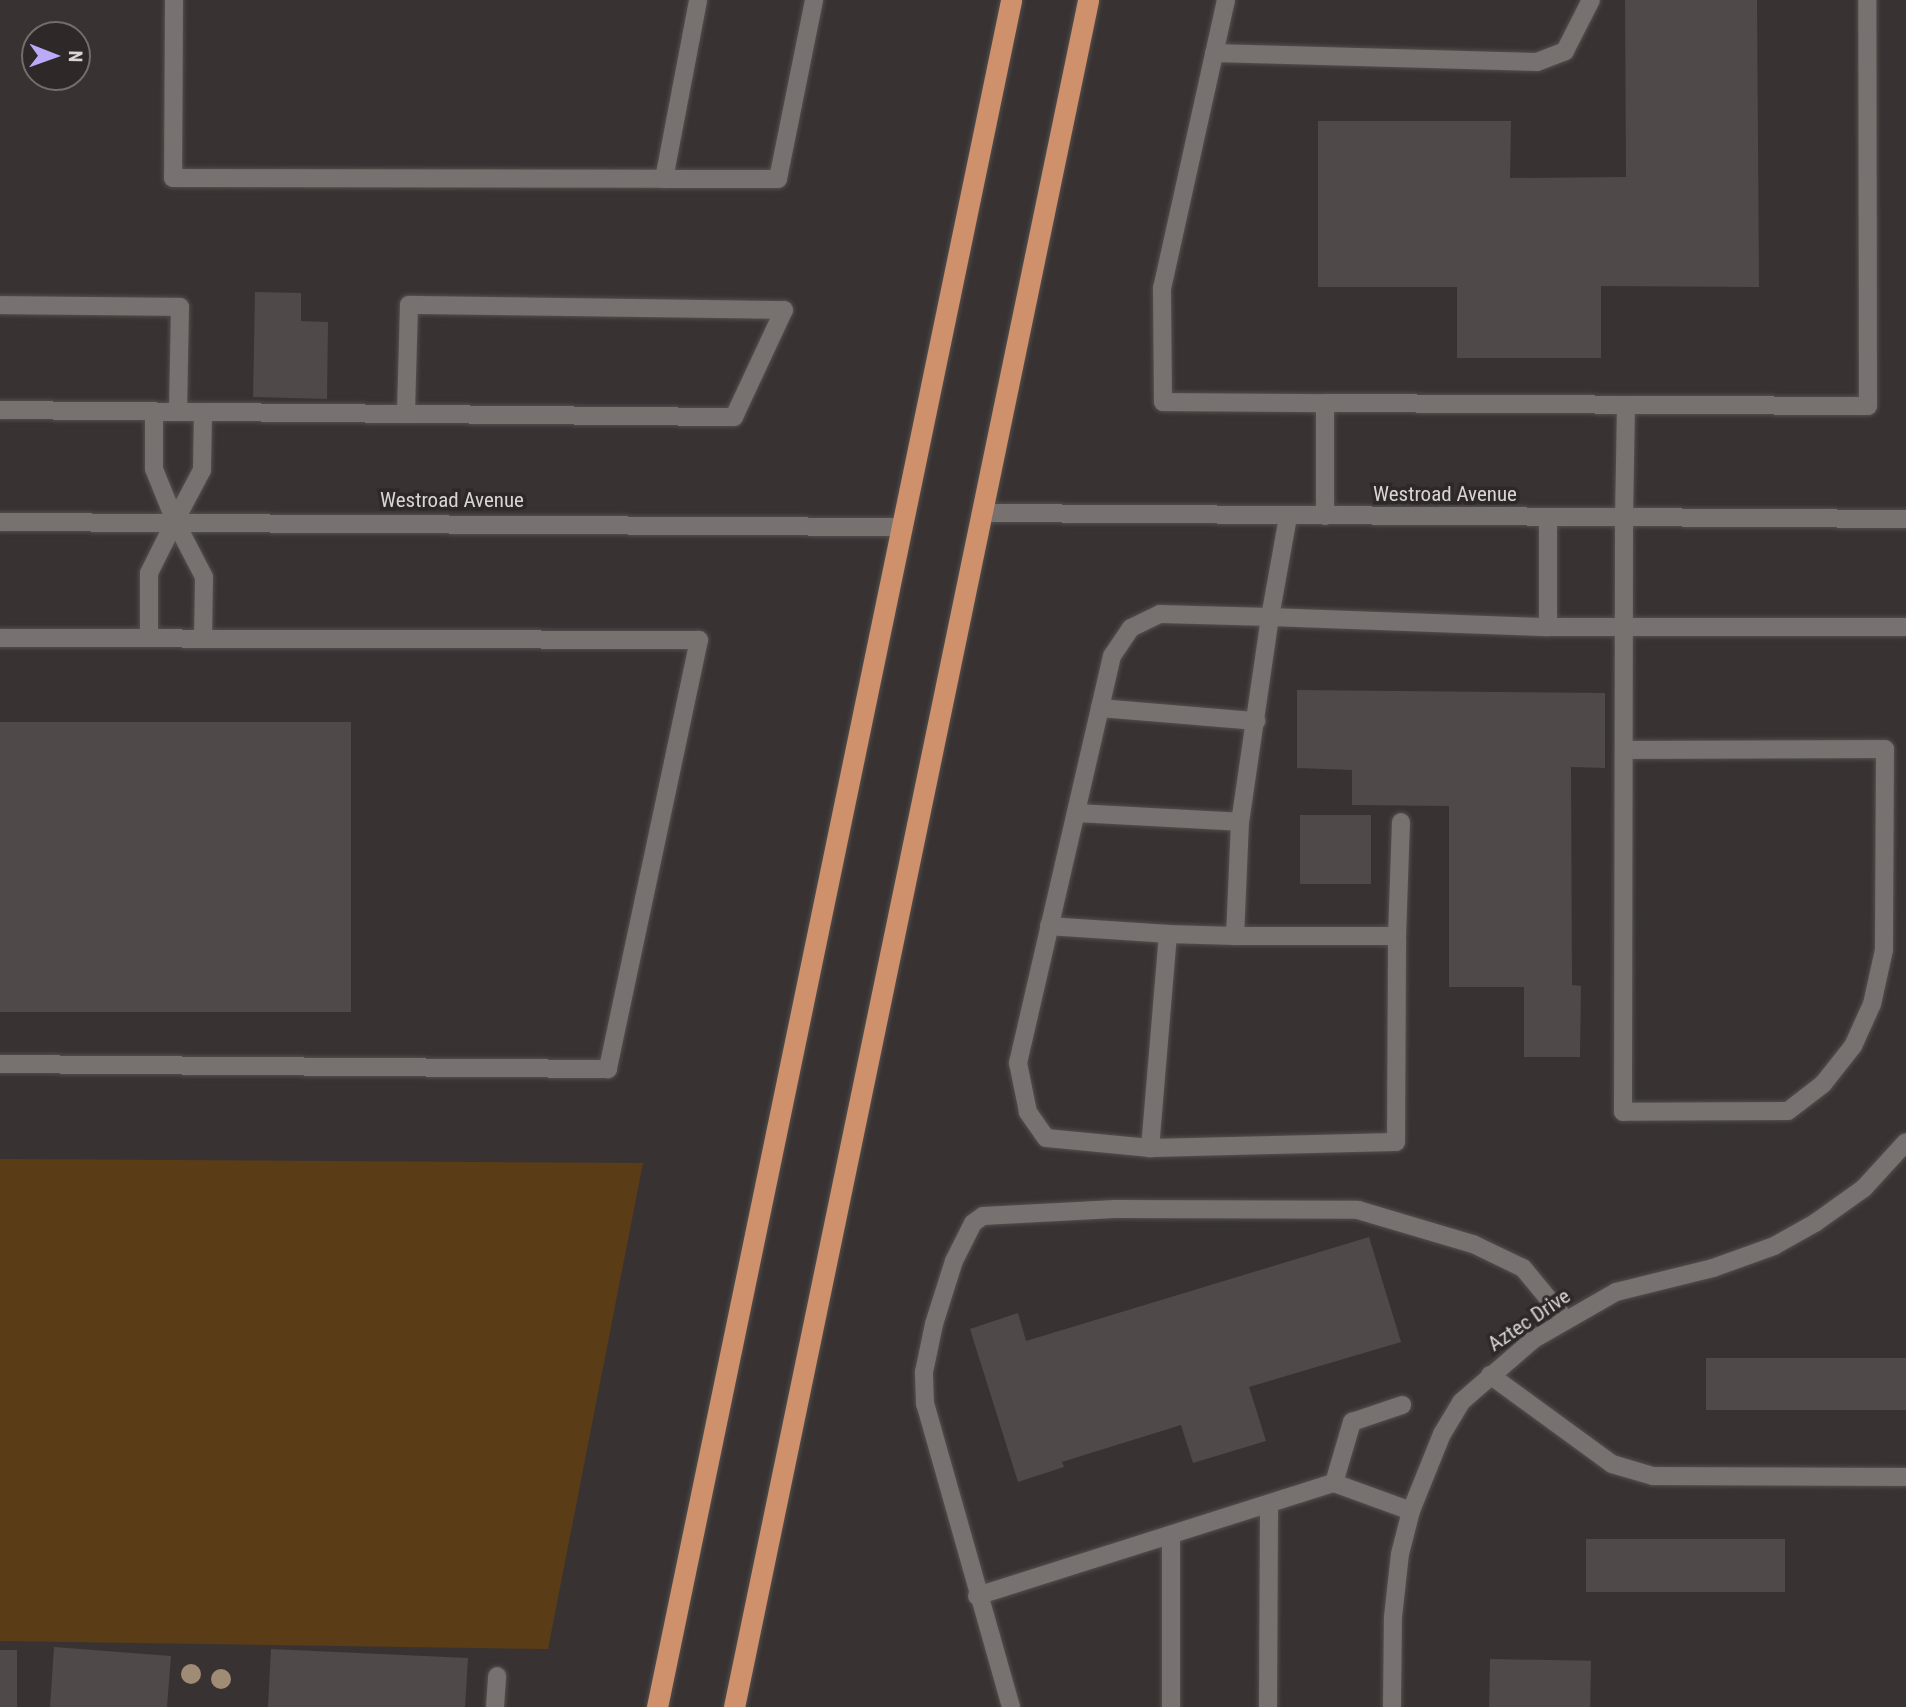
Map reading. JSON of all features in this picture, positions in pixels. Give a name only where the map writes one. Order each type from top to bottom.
[{"type":"highway","points":[[657,1707],[1011,0]]},
{"type":"highway","points":[[734,1707],[984,513],[1088,0]]},
{"type":"street","points":[[174,0],[173,178],[664,179],[778,179],[814,0]]},
{"type":"street","points":[[664,179],[698,0]]},
{"type":"street","points":[[1226,0],[1162,288],[1163,402],[1868,406],[1867,0]]},
{"type":"street","points":[[1214,53],[1536,62],[1565,51],[1591,0]]},
{"type":"street","points":[[0,305],[180,307],[178,411]]},
{"type":"street","points":[[0,410],[734,416],[784,310],[408,305],[406,413]]},
{"type":"street","points":[[1325,403],[1325,516]]},
{"type":"street","points":[[1623,750],[1885,749],[1884,950],[1872,1004],[1846,1055],[1823,1084],[1788,1111],[1623,1112],[1623,750],[1626,405]]},
{"type":"street","points":[[154,411],[154,469],[175,522],[204,577],[203,638]]},
{"type":"street","points":[[149,638],[149,573],[202,470],[203,412]]},
{"type":"street","name":"Westroad Avenue","points":[[984,513],[1906,519]]},
{"type":"street","points":[[1236,936],[1240,822],[1270,617],[1288,517]]},
{"type":"street","points":[[1548,518],[1548,627]]},
{"type":"street","name":"Westroad Avenue","points":[[0,522],[903,527]]},
{"type":"street","points":[[1401,822],[1397,936],[1396,1142],[1150,1148],[1046,1139],[1028,1112],[1018,1063],[1112,656],[1131,628],[1160,614],[1548,627],[1906,627]]},
{"type":"street","points":[[0,638],[699,640],[608,1069],[0,1064]]},
{"type":"street","points":[[1100,708],[1256,721]]},
{"type":"street","points":[[1076,813],[1240,822]]},
{"type":"street","points":[[1049,926],[1236,936],[1397,936]]},
{"type":"street","points":[[1150,1148],[1168,934]]},
{"type":"street","name":"Aztec Drive","points":[[1392,1707],[1393,1617],[1400,1554],[1411,1511],[1442,1434],[1461,1402],[1490,1375],[1565,1319],[1616,1292],[1713,1268],[1774,1246],[1864,1188],[1906,1142]]},
{"type":"street","points":[[1011,1707],[977,1596],[925,1404],[924,1372],[954,1261],[973,1223],[983,1216],[1115,1209],[1358,1210],[1473,1244],[1523,1268],[1565,1319]]},
{"type":"street","points":[[1490,1375],[1612,1464],[1653,1476],[1906,1477]]},
{"type":"street","points":[[1334,1483],[1352,1422],[1402,1405]]},
{"type":"street","points":[[977,1596],[1334,1483],[1411,1511]]},
{"type":"street","points":[[1268,1707],[1269,1504]]},
{"type":"street","points":[[1171,1535],[1171,1707]]},
{"type":"street","points":[[495,1707],[497,1676]]},
{"type":"shaded area","points":[[0,1159],[643,1163],[548,1649],[0,1641]]},
{"type":"building","points":[[1625,0],[1757,0],[1759,287],[1601,286],[1601,358],[1457,358],[1457,287],[1318,287],[1318,121],[1511,121],[1510,178],[1626,177]]},
{"type":"building","points":[[255,292],[301,293],[301,321],[328,322],[327,399],[253,397]]},
{"type":"building","points":[[1297,690],[1605,693],[1605,768],[1571,767],[1572,985],[1581,986],[1580,1057],[1524,1057],[1524,987],[1449,987],[1449,806],[1352,805],[1352,770],[1297,768]]},
{"type":"building","points":[[0,722],[351,722],[351,1012],[0,1012]]},
{"type":"building","points":[[1300,815],[1371,815],[1371,884],[1300,884]]},
{"type":"building","points":[[1369,1237],[1401,1342],[1249,1387],[1266,1441],[1193,1463],[1181,1425],[1062,1462],[1064,1467],[1018,1482],[970,1329],[1018,1313],[1026,1341]]},
{"type":"building","points":[[1706,1358],[1906,1358],[1906,1410],[1706,1410]]},
{"type":"building","points":[[1586,1539],[1785,1539],[1785,1592],[1586,1592]]},
{"type":"building","points":[[54,1647],[171,1656],[167,1707],[50,1707]]},
{"type":"building","points":[[271,1649],[468,1658],[465,1707],[268,1707]]},
{"type":"building","points":[[0,1650],[17,1650],[17,1707],[0,1707]]},
{"type":"building","points":[[1490,1659],[1591,1661],[1590,1707],[1489,1707]]}]
